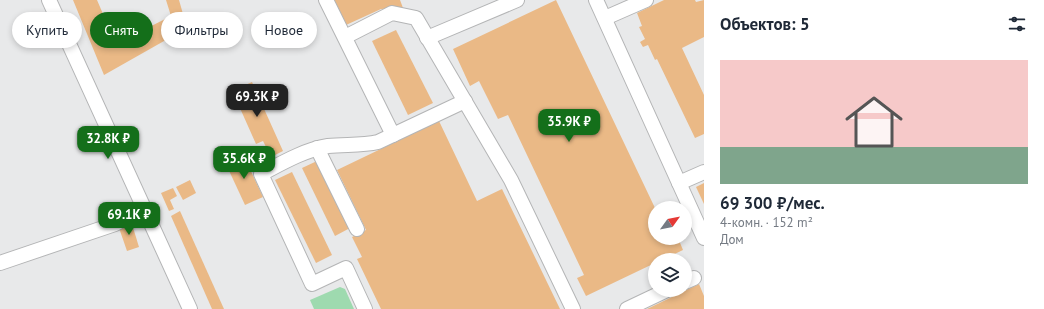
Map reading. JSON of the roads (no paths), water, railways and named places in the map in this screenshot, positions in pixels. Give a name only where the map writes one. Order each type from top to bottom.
[{"type":"street","points":[[49,0],[190,309]]},
{"type":"street","points":[[326,0],[393,135]]},
{"type":"street","points":[[427,38],[516,0]]},
{"type":"street","points":[[596,0],[704,238]]},
{"type":"street","points":[[605,18],[646,0]]},
{"type":"street","points":[[345,37],[392,12],[416,18],[511,180],[573,309]]},
{"type":"street","points":[[365,309],[346,268],[312,284],[261,174],[318,148],[378,142],[465,101]]},
{"type":"street","points":[[318,148],[357,229]]},
{"type":"street","points":[[679,183],[704,172]]},
{"type":"street","points":[[0,263],[115,224],[144,208]]},
{"type":"street","points":[[628,309],[653,297]]}]
